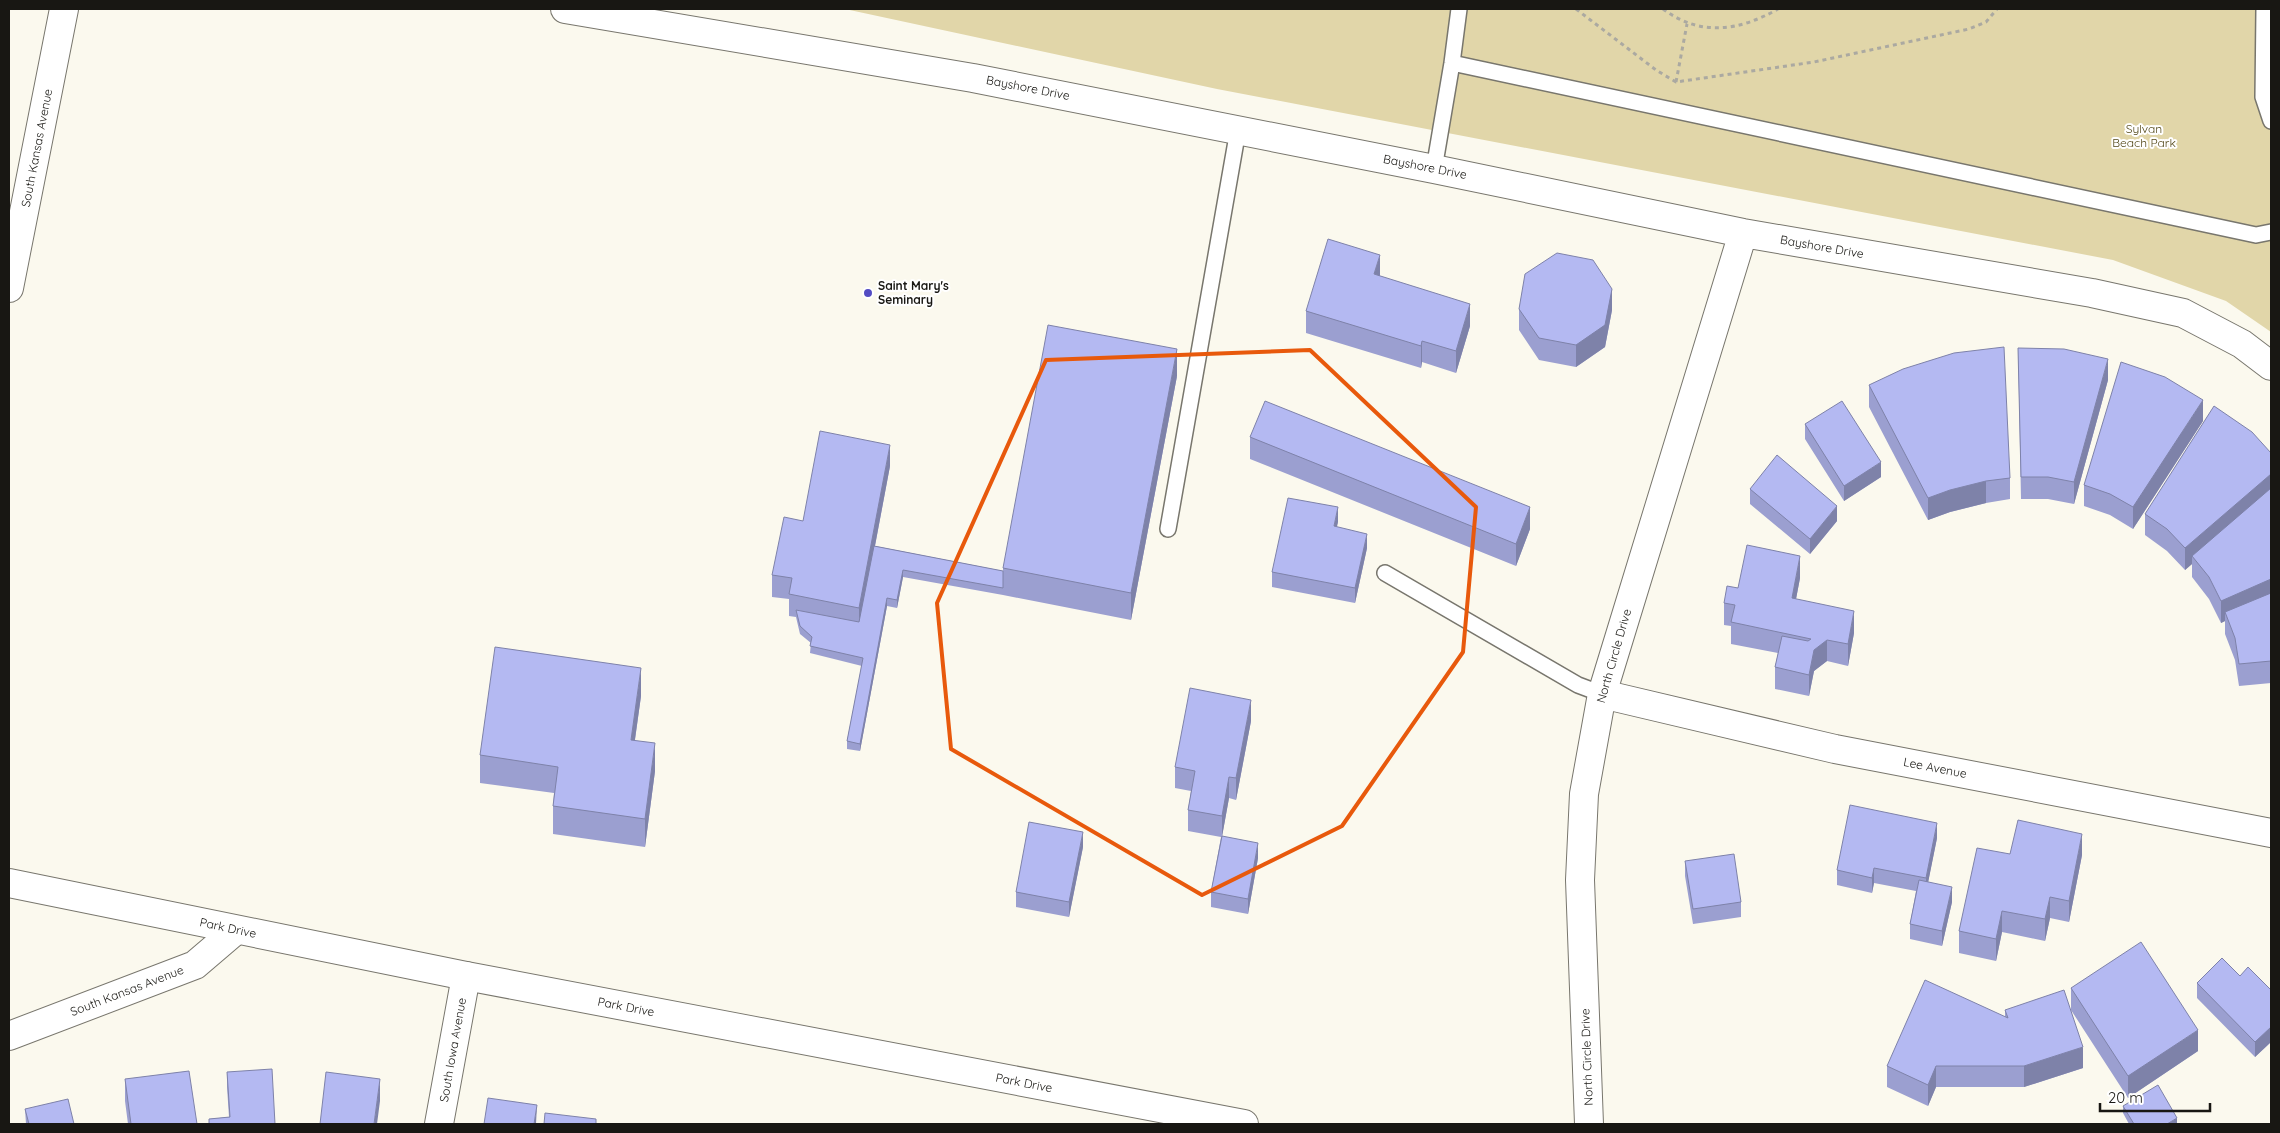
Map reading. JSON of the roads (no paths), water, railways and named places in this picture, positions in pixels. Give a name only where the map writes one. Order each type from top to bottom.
[{"type":"street","name":"South Kansas Avenue","points":[[9,288],[64,9]]},
{"type":"street","name":"Bayshore Drive","points":[[565,9],[973,78],[1434,169],[1743,233],[2092,293],[2182,313],[2242,344],[2271,366]]},
{"type":"street","name":"North Circle Drive","points":[[1589,1124],[1580,880],[1584,794],[1602,694],[1743,233]]},
{"type":"street","name":"Lee Avenue","points":[[1602,694],[1835,748],[2271,833]]},
{"type":"street","name":"Park Drive","points":[[9,883],[466,976],[1229,1123]]},
{"type":"street","name":"South Kansas Avenue","points":[[9,1036],[195,965],[236,930]]},
{"type":"street","name":"South Iowa Avenue","points":[[439,1124],[466,976]]},
{"type":"lane","points":[[1434,169],[1459,9]]},
{"type":"lane","points":[[2264,9],[2264,97],[2271,121]]},
{"type":"lane","points":[[1452,63],[2256,235],[2271,232]]},
{"type":"lane","points":[[1168,529],[1238,130]]},
{"type":"lane","points":[[1386,573],[1578,685],[1602,694]]},
{"type":"place","name":"Saint Mary's Seminary","points":[[868,293]]},
{"type":"park label","name":"Sylvan Beach Park","points":[[2144,136]]}]
